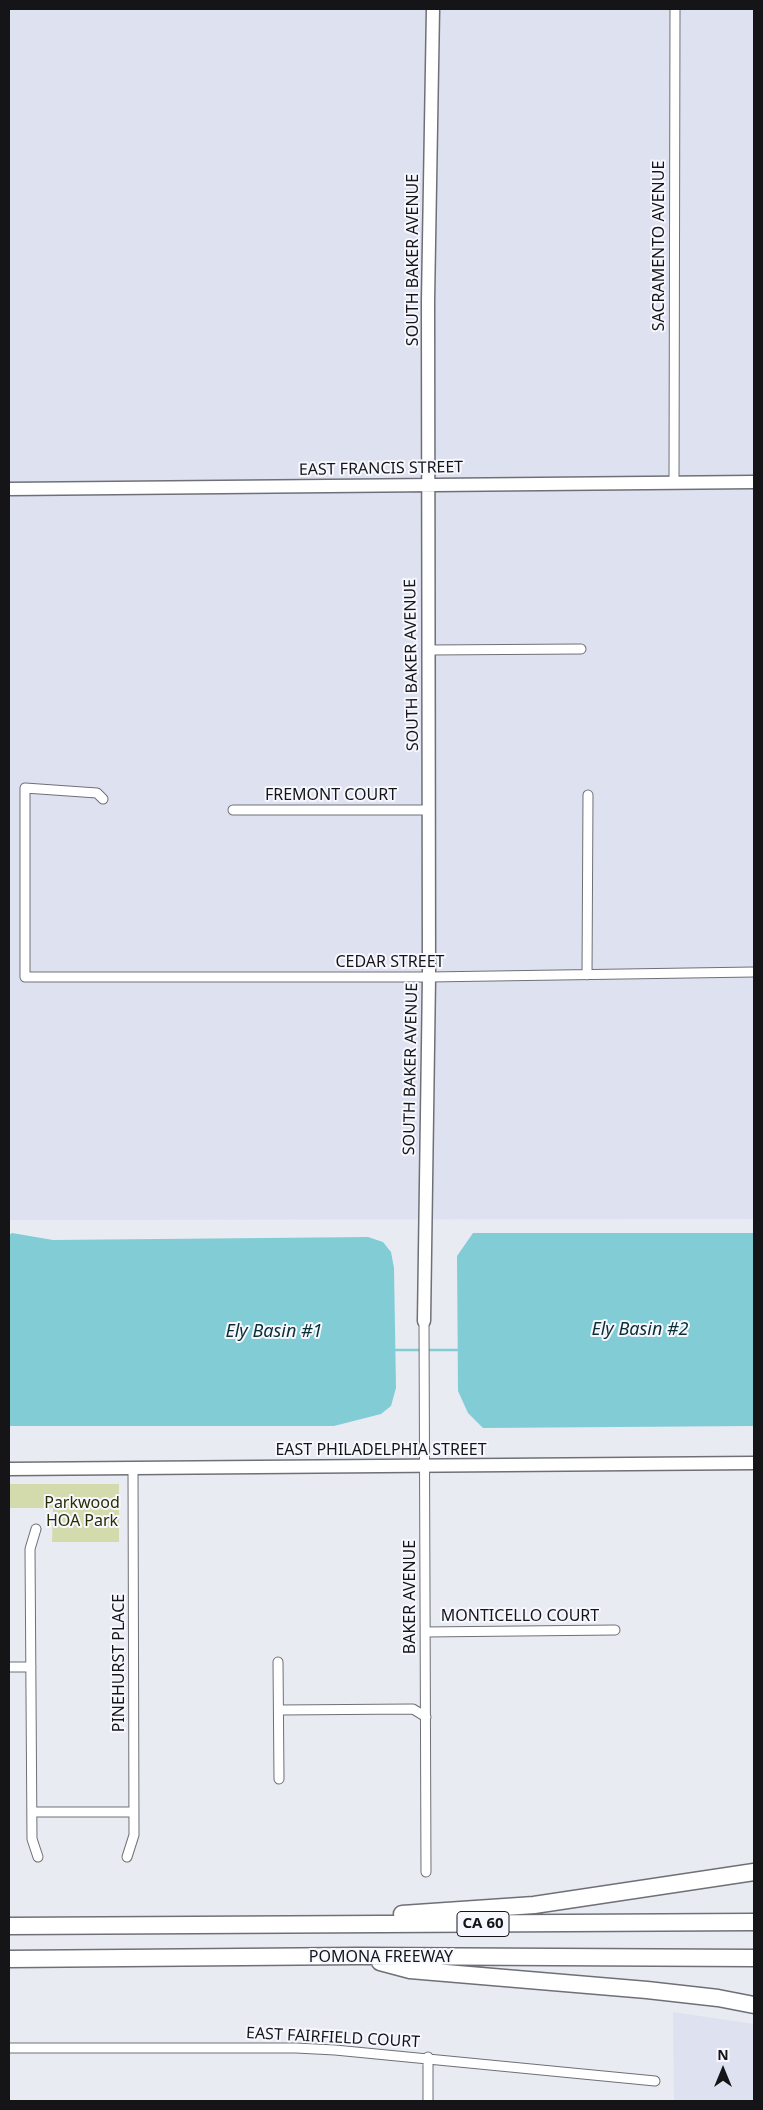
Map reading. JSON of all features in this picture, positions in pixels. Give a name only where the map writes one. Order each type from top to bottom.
[{"type":"highway","points":[[212,1925],[534,1905],[754,1872]]},
{"type":"highway","name":"POMONA FREEWAY","points":[[9,1926],[754,1922]]},
{"type":"highway","points":[[358,1956],[410,1970],[647,1990],[718,1998],[754,2005]]},
{"type":"highway","name":"POMONA FREEWAY","points":[[9,1959],[358,1956],[754,1958]]},
{"type":"street","name":"SOUTH BAKER AVENUE","points":[[424,1321],[429,977],[428,301],[433,9]]},
{"type":"street","name":"SACRAMENTO AVENUE","points":[[674,483],[675,9]]},
{"type":"street","name":"EAST FRANCIS STREET","points":[[9,490],[754,482]]},
{"type":"street","points":[[429,650],[581,649]]},
{"type":"street","name":"CEDAR STREET","points":[[103,799],[97,793],[25,788],[25,977],[429,977],[754,972]]},
{"type":"street","points":[[587,974],[588,795]]},
{"type":"street","name":"FREMONT COURT","points":[[233,810],[429,810]]},
{"type":"street","name":"BAKER AVENUE","points":[[424,1321],[426,1872]]},
{"type":"street","name":"EAST PHILADELPHIA STREET","points":[[9,1469],[754,1463]]},
{"type":"street","name":"PINEHURST PLACE","points":[[127,1857],[134,1835],[133,1468]]},
{"type":"street","points":[[36,1530],[30,1549],[32,1839],[38,1857]]},
{"type":"street","name":"MONTICELLO COURT","points":[[425,1632],[615,1630]]},
{"type":"street","points":[[278,1662],[279,1779]]},
{"type":"street","points":[[9,1667],[31,1667]]},
{"type":"street","points":[[279,1710],[413,1709],[426,1718]]},
{"type":"street","points":[[32,1812],[134,1812]]},
{"type":"street","name":"EAST FAIRFIELD COURT","points":[[9,2048],[296,2048],[428,2057],[655,2081]]},
{"type":"street","points":[[428,2057],[428,2101]]},
{"type":"shaded area","points":[[9,9],[754,9],[754,1219],[9,1220]]},
{"type":"shaded area","points":[[673,2012],[754,2024],[754,2101],[674,2101]]},
{"type":"green space","name":"Parkwood HOA Park","points":[[9,1484],[119,1484],[119,1542],[52,1542],[53,1508],[9,1508]]},
{"type":"water","name":"Ely Basin #1","points":[[12,1233],[53,1240],[368,1237],[383,1242],[391,1252],[394,1268],[396,1388],[391,1406],[381,1414],[334,1426],[9,1426],[9,1235]]},
{"type":"water","name":"Ely Basin #2","points":[[473,1233],[754,1233],[754,1426],[483,1428],[468,1413],[458,1391],[457,1256]]},
{"type":"waterway","points":[[396,1350],[422,1350]]},
{"type":"waterway","points":[[427,1350],[459,1350]]}]
